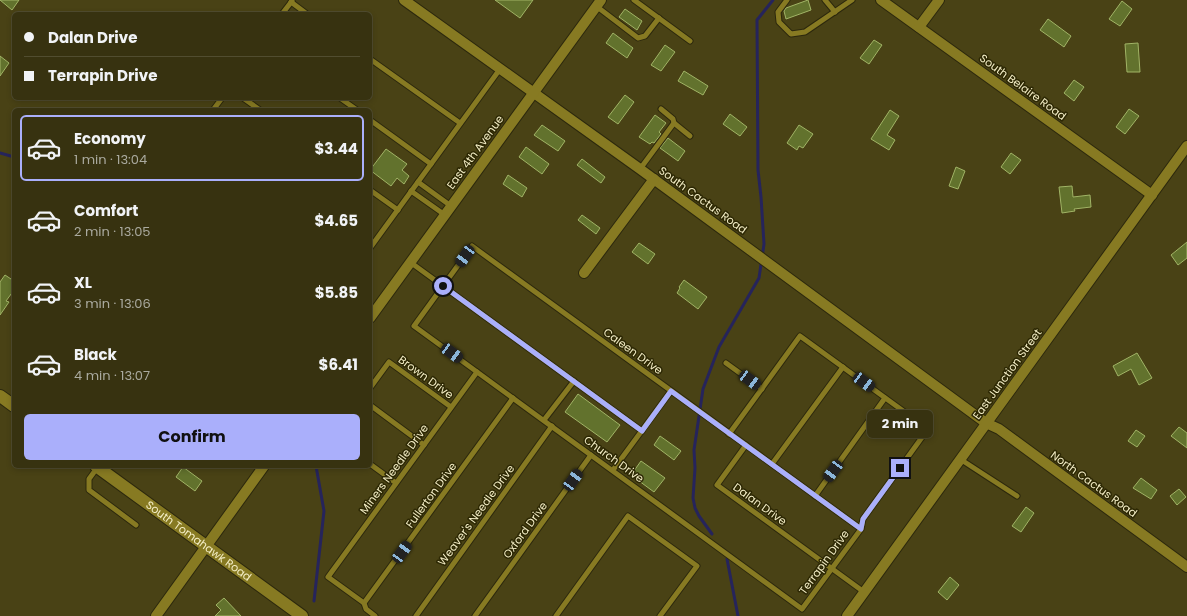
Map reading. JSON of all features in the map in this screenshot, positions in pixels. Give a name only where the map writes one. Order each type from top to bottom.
[{"type":"main road","points":[[0,396],[12,405]]},
{"type":"main road","name":"South Tomahawk Road","points":[[98,468],[302,616]]},
{"type":"street","name":"South Cactus Road","points":[[404,0],[654,179],[986,423]]},
{"type":"street","name":"South Belaire Road","points":[[881,0],[1152,195]]},
{"type":"street","points":[[919,27],[939,0]]},
{"type":"street","name":"East 4th Avenue","points":[[372,315],[598,3]]},
{"type":"street","name":"East Junction Street","points":[[847,616],[1187,146]]},
{"type":"street","points":[[584,273],[654,179]]},
{"type":"street","name":"North Cactus Road","points":[[986,423],[998,429],[1187,567]]},
{"type":"street","points":[[156,616],[263,468]]},
{"type":"lane","points":[[634,0],[690,41]]},
{"type":"lane","points":[[787,0],[778,12],[779,22],[791,34],[805,32],[852,0]]},
{"type":"lane","points":[[825,0],[835,12]]},
{"type":"lane","points":[[284,12],[292,1],[305,12]]},
{"type":"lane","points":[[598,3],[638,38],[645,36],[658,18]]},
{"type":"lane","points":[[372,60],[460,123]]},
{"type":"lane","points":[[372,245],[500,69]]},
{"type":"lane","points":[[246,100],[257,108]]},
{"type":"lane","points":[[343,100],[354,108]]},
{"type":"lane","points":[[661,109],[674,119],[674,124],[690,136]]},
{"type":"lane","points":[[372,121],[431,164]]},
{"type":"lane","points":[[640,169],[674,124]]},
{"type":"lane","points":[[418,182],[451,206]]},
{"type":"lane","points":[[372,191],[398,210]]},
{"type":"lane","points":[[411,192],[445,215]]},
{"type":"lane","name":"Caleen Drive","points":[[443,286],[472,246],[861,529]]},
{"type":"lane","points":[[410,262],[642,431]]},
{"type":"lane","name":"Church Drive","points":[[443,286],[414,326],[802,609]]},
{"type":"lane","points":[[729,434],[800,336],[885,398],[815,496]]},
{"type":"lane","name":"Brown Drive","points":[[372,385],[389,362],[451,407]]},
{"type":"lane","points":[[726,362],[762,389]]},
{"type":"lane","points":[[772,464],[843,367]]},
{"type":"lane","name":"Miners Needle Drive","points":[[364,603],[328,577],[477,372]]},
{"type":"lane","points":[[544,420],[574,381]]},
{"type":"lane","points":[[613,470],[671,391]]},
{"type":"lane","name":"Fullerton Drive","points":[[364,603],[513,398]]},
{"type":"lane","name":"Terrapin Drive","points":[[802,609],[861,529],[863,519],[928,429],[885,398]]},
{"type":"lane","points":[[372,406],[424,445]]},
{"type":"lane","name":"Weaver's Needle Drive","points":[[416,616],[552,426]]},
{"type":"lane","name":"Dalan Drive","points":[[746,445],[717,485],[831,569]]},
{"type":"lane","name":"Oxford Drive","points":[[475,616],[591,455]]},
{"type":"lane","points":[[960,459],[1017,496]]},
{"type":"lane","points":[[372,465],[396,483]]},
{"type":"lane","points":[[96,468],[89,479],[89,490],[136,525]]},
{"type":"lane","points":[[556,616],[628,516],[697,566],[660,616]]},
{"type":"lane","points":[[831,569],[864,592]]},
{"type":"lane","points":[[364,603],[366,609],[375,616]]},
{"type":"building","points":[[0,0],[19,0],[12,10]]},
{"type":"building","points":[[495,0],[533,0],[520,18]]},
{"type":"building","points":[[808,0],[811,10],[786,19],[784,11],[786,8]]},
{"type":"building","points":[[1122,1],[1132,9],[1120,26],[1109,19]]},
{"type":"building","points":[[625,9],[642,21],[637,30],[619,17]]},
{"type":"building","points":[[1048,19],[1071,36],[1064,47],[1040,30]]},
{"type":"building","points":[[613,33],[633,48],[627,58],[606,43]]},
{"type":"building","points":[[874,40],[882,45],[869,64],[860,58]]},
{"type":"building","points":[[1138,43],[1140,72],[1127,72],[1125,44]]},
{"type":"building","points":[[665,45],[675,52],[661,71],[651,65]]},
{"type":"building","points":[[0,56],[9,63],[0,76]]},
{"type":"building","points":[[684,71],[708,86],[703,95],[678,81]]},
{"type":"building","points":[[1074,80],[1084,87],[1074,101],[1064,93]]},
{"type":"building","points":[[625,95],[634,102],[618,124],[608,117]]},
{"type":"building","points":[[1129,109],[1139,116],[1125,134],[1116,127]]},
{"type":"building","points":[[890,110],[899,116],[887,135],[895,140],[889,150],[871,139]]},
{"type":"building","points":[[730,114],[747,127],[740,136],[723,124]]},
{"type":"building","points":[[655,115],[666,123],[659,132],[661,134],[654,143],[652,142],[650,144],[639,137]]},
{"type":"building","points":[[542,125],[565,141],[558,151],[534,135]]},
{"type":"building","points":[[799,125],[813,134],[803,148],[799,146],[797,150],[787,143]]},
{"type":"building","points":[[668,138],[685,151],[678,161],[660,148]]},
{"type":"building","points":[[526,147],[549,164],[542,174],[519,157]]},
{"type":"building","points":[[386,149],[407,164],[402,170],[409,176],[404,184],[397,178],[391,186],[372,172],[372,167]]},
{"type":"building","points":[[1011,153],[1021,160],[1010,174],[1001,167]]},
{"type":"building","points":[[582,159],[605,177],[601,183],[577,165]]},
{"type":"building","points":[[956,167],[965,171],[958,189],[949,186]]},
{"type":"building","points":[[508,175],[527,188],[522,197],[503,184]]},
{"type":"building","points":[[1072,186],[1073,197],[1090,195],[1091,207],[1074,209],[1075,211],[1062,213],[1059,187]]},
{"type":"building","points":[[582,215],[600,228],[596,234],[578,220]]},
{"type":"building","points":[[1187,242],[1187,258],[1178,265],[1171,255]]},
{"type":"building","points":[[639,243],[655,254],[648,264],[632,252]]},
{"type":"building","points":[[5,275],[12,280],[12,293],[6,301],[9,302],[0,315],[0,282]]},
{"type":"building","points":[[684,280],[707,297],[698,309],[677,293]]},
{"type":"building","points":[[1137,353],[1152,378],[1139,385],[1131,369],[1118,376],[1113,366]]},
{"type":"building","points":[[578,394],[620,425],[607,442],[565,412]]},
{"type":"building","points":[[1179,427],[1187,433],[1187,448],[1171,436]]},
{"type":"building","points":[[1136,430],[1145,436],[1137,447],[1128,441]]},
{"type":"building","points":[[660,436],[681,451],[674,460],[654,445]]},
{"type":"building","points":[[641,461],[665,478],[654,492],[631,475]]},
{"type":"building","points":[[182,468],[184,468],[202,481],[195,491],[176,477]]},
{"type":"building","points":[[1141,478],[1157,490],[1151,499],[1133,488]]},
{"type":"building","points":[[1179,489],[1186,497],[1177,505],[1170,496]]},
{"type":"building","points":[[1026,507],[1034,513],[1021,532],[1012,526]]},
{"type":"building","points":[[950,577],[959,585],[947,600],[938,592]]},
{"type":"building","points":[[224,598],[241,616],[215,616],[221,610],[216,605]]},
{"type":"waterway","points":[[712,534],[695,508],[693,498],[695,468],[694,450],[703,389],[719,347],[759,278],[764,244],[758,170],[757,20],[773,0]]},
{"type":"waterway","points":[[0,153],[12,156]]},
{"type":"waterway","points":[[314,601],[324,511],[316,468]]},
{"type":"waterway","points":[[727,559],[738,616]]},
{"type":"route","points":[[443,286],[642,431],[671,391],[861,529],[863,519],[900,468]]}]
